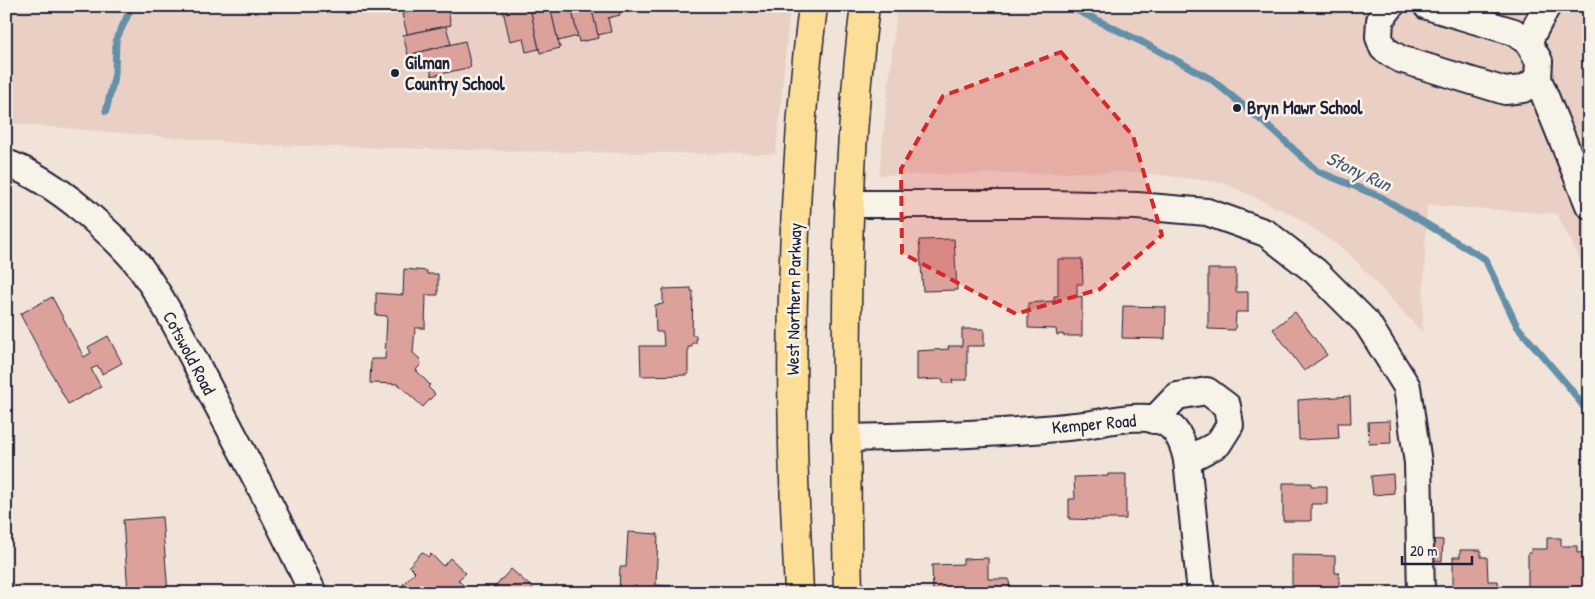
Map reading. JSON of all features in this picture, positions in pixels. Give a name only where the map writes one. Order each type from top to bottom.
[{"type":"main road","name":"West Northern Parkway","points":[[800,593],[793,446],[792,315],[796,194],[806,63],[814,6]]},
{"type":"main road","points":[[848,593],[845,438],[848,204],[853,120],[865,6]]},
{"type":"street","points":[[1391,6],[1380,20],[1379,37],[1383,48],[1400,59],[1505,91],[1523,89],[1538,79]]},
{"type":"street","points":[[1427,6],[1514,32],[1528,42],[1539,61],[1538,79],[1589,205]]},
{"type":"street","points":[[1528,42],[1547,6]]},
{"type":"street","name":"Cotswold Road","points":[[6,163],[39,178],[69,198],[111,235],[136,262],[157,292],[224,417],[280,524],[313,593]]},
{"type":"street","points":[[848,204],[1137,206],[1207,212],[1266,233],[1316,270],[1367,324],[1407,387],[1418,463],[1421,593]]},
{"type":"street","points":[[1154,420],[1177,396],[1207,391],[1227,406],[1230,426],[1218,444],[1187,460]]},
{"type":"street","name":"Kemper Road","points":[[845,438],[984,433],[1135,418],[1163,421],[1178,435],[1184,449],[1190,473],[1201,593]]},
{"type":"highlighted area","points":[[1061,52],[1133,136],[1162,235],[1100,289],[1016,314],[902,253],[901,169],[943,96]]},
{"type":"shaded area","name":"Gilman Country School","points":[[6,6],[790,6],[776,154],[560,152],[262,145],[6,123]]},
{"type":"shaded area","name":"Bryn Mawr School","points":[[897,6],[1589,6],[1589,277],[1557,214],[1427,205],[1422,332],[1347,252],[1297,217],[1224,183],[1138,172],[879,175]]},
{"type":"building","points":[[403,6],[440,6],[405,13]]},
{"type":"building","points":[[447,6],[451,25],[407,34],[402,14]]},
{"type":"building","points":[[502,6],[530,6],[539,49],[526,52],[523,38],[510,41]]},
{"type":"building","points":[[550,6],[560,48],[540,53],[530,8]]},
{"type":"building","points":[[550,6],[571,6],[578,36],[558,41]]},
{"type":"building","points":[[571,6],[591,6],[599,38],[579,42]]},
{"type":"building","points":[[591,6],[618,6],[620,15],[608,18],[611,32],[598,35]]},
{"type":"building","points":[[1464,6],[1498,6],[1496,15]]},
{"type":"building","points":[[446,26],[451,44],[408,55],[403,35]]},
{"type":"building","points":[[465,41],[471,67],[432,76],[429,65],[416,68],[412,54]]},
{"type":"building","points":[[954,239],[957,290],[923,291],[919,240]]},
{"type":"building","points":[[1058,259],[1082,259],[1083,284],[1077,284],[1077,297],[1082,296],[1082,336],[1057,335],[1056,329],[1028,328],[1028,303],[1054,301],[1054,296],[1058,296]]},
{"type":"building","points":[[404,269],[427,271],[427,274],[438,274],[438,295],[426,295],[425,328],[415,328],[413,353],[420,359],[421,364],[416,370],[430,385],[428,387],[435,394],[423,407],[398,384],[370,383],[371,359],[385,359],[387,316],[376,315],[376,293],[403,295]]},
{"type":"building","points":[[1208,269],[1236,269],[1236,292],[1248,292],[1248,312],[1236,312],[1235,330],[1208,329]]},
{"type":"building","points":[[691,288],[691,291],[693,291],[692,335],[696,335],[696,343],[692,343],[692,347],[688,347],[688,375],[641,376],[640,346],[664,346],[663,332],[656,332],[655,305],[663,304],[663,289]]},
{"type":"building","points":[[52,297],[84,357],[91,353],[88,347],[108,336],[122,363],[102,374],[98,366],[91,369],[101,387],[68,404],[20,314]]},
{"type":"building","points":[[1123,306],[1166,307],[1165,339],[1122,338]]},
{"type":"building","points":[[1295,312],[1327,355],[1304,371],[1273,329]]},
{"type":"building","points":[[962,329],[984,329],[984,346],[967,346],[967,380],[952,380],[953,383],[943,383],[943,379],[917,380],[917,351],[949,349],[948,346],[962,346]]},
{"type":"building","points":[[1350,396],[1351,423],[1338,423],[1339,438],[1299,440],[1298,400]]},
{"type":"building","points":[[1390,421],[1391,443],[1369,444],[1368,422]]},
{"type":"building","points":[[1108,474],[1126,474],[1126,519],[1069,519],[1069,499],[1075,499],[1074,477],[1108,476]]},
{"type":"building","points":[[1393,474],[1394,493],[1373,495],[1371,476]]},
{"type":"building","points":[[1283,483],[1311,483],[1311,486],[1327,486],[1327,504],[1311,504],[1311,521],[1283,521]]},
{"type":"building","points":[[162,517],[168,593],[128,593],[123,520]]},
{"type":"building","points":[[628,532],[658,534],[656,585],[674,586],[674,592],[697,593],[619,593],[620,567],[626,567]]},
{"type":"building","points":[[1547,538],[1561,538],[1561,546],[1577,546],[1577,553],[1589,552],[1589,589],[1548,589],[1548,593],[1528,593],[1528,553],[1531,553],[1531,549],[1547,549]]},
{"type":"building","points":[[1427,539],[1443,540],[1442,561],[1427,560]]},
{"type":"building","points":[[1460,550],[1481,550],[1481,557],[1487,557],[1488,581],[1498,581],[1499,593],[1453,593],[1453,557],[1460,557]]},
{"type":"building","points":[[422,552],[428,557],[431,554],[443,566],[450,558],[466,573],[458,580],[471,593],[413,593],[403,584],[415,572],[409,566]]},
{"type":"building","points":[[1292,555],[1335,556],[1335,573],[1339,573],[1339,593],[1310,593],[1310,589],[1292,589]]},
{"type":"building","points":[[988,558],[988,579],[1009,579],[1010,593],[933,593],[932,565],[963,564],[963,559]]},
{"type":"building","points":[[511,569],[537,593],[499,593],[494,588]]},
{"type":"waterway","points":[[106,111],[115,74],[116,40],[132,6]]},
{"type":"waterway","name":"Stony Run","points":[[1068,6],[1144,43],[1211,79],[1273,130],[1317,171],[1381,197],[1485,259],[1517,326],[1569,387],[1589,414]]},
{"type":"place","name":"Gilman Country School","points":[[395,73]]},
{"type":"place","name":"Bryn Mawr School","points":[[1237,108]]}]
